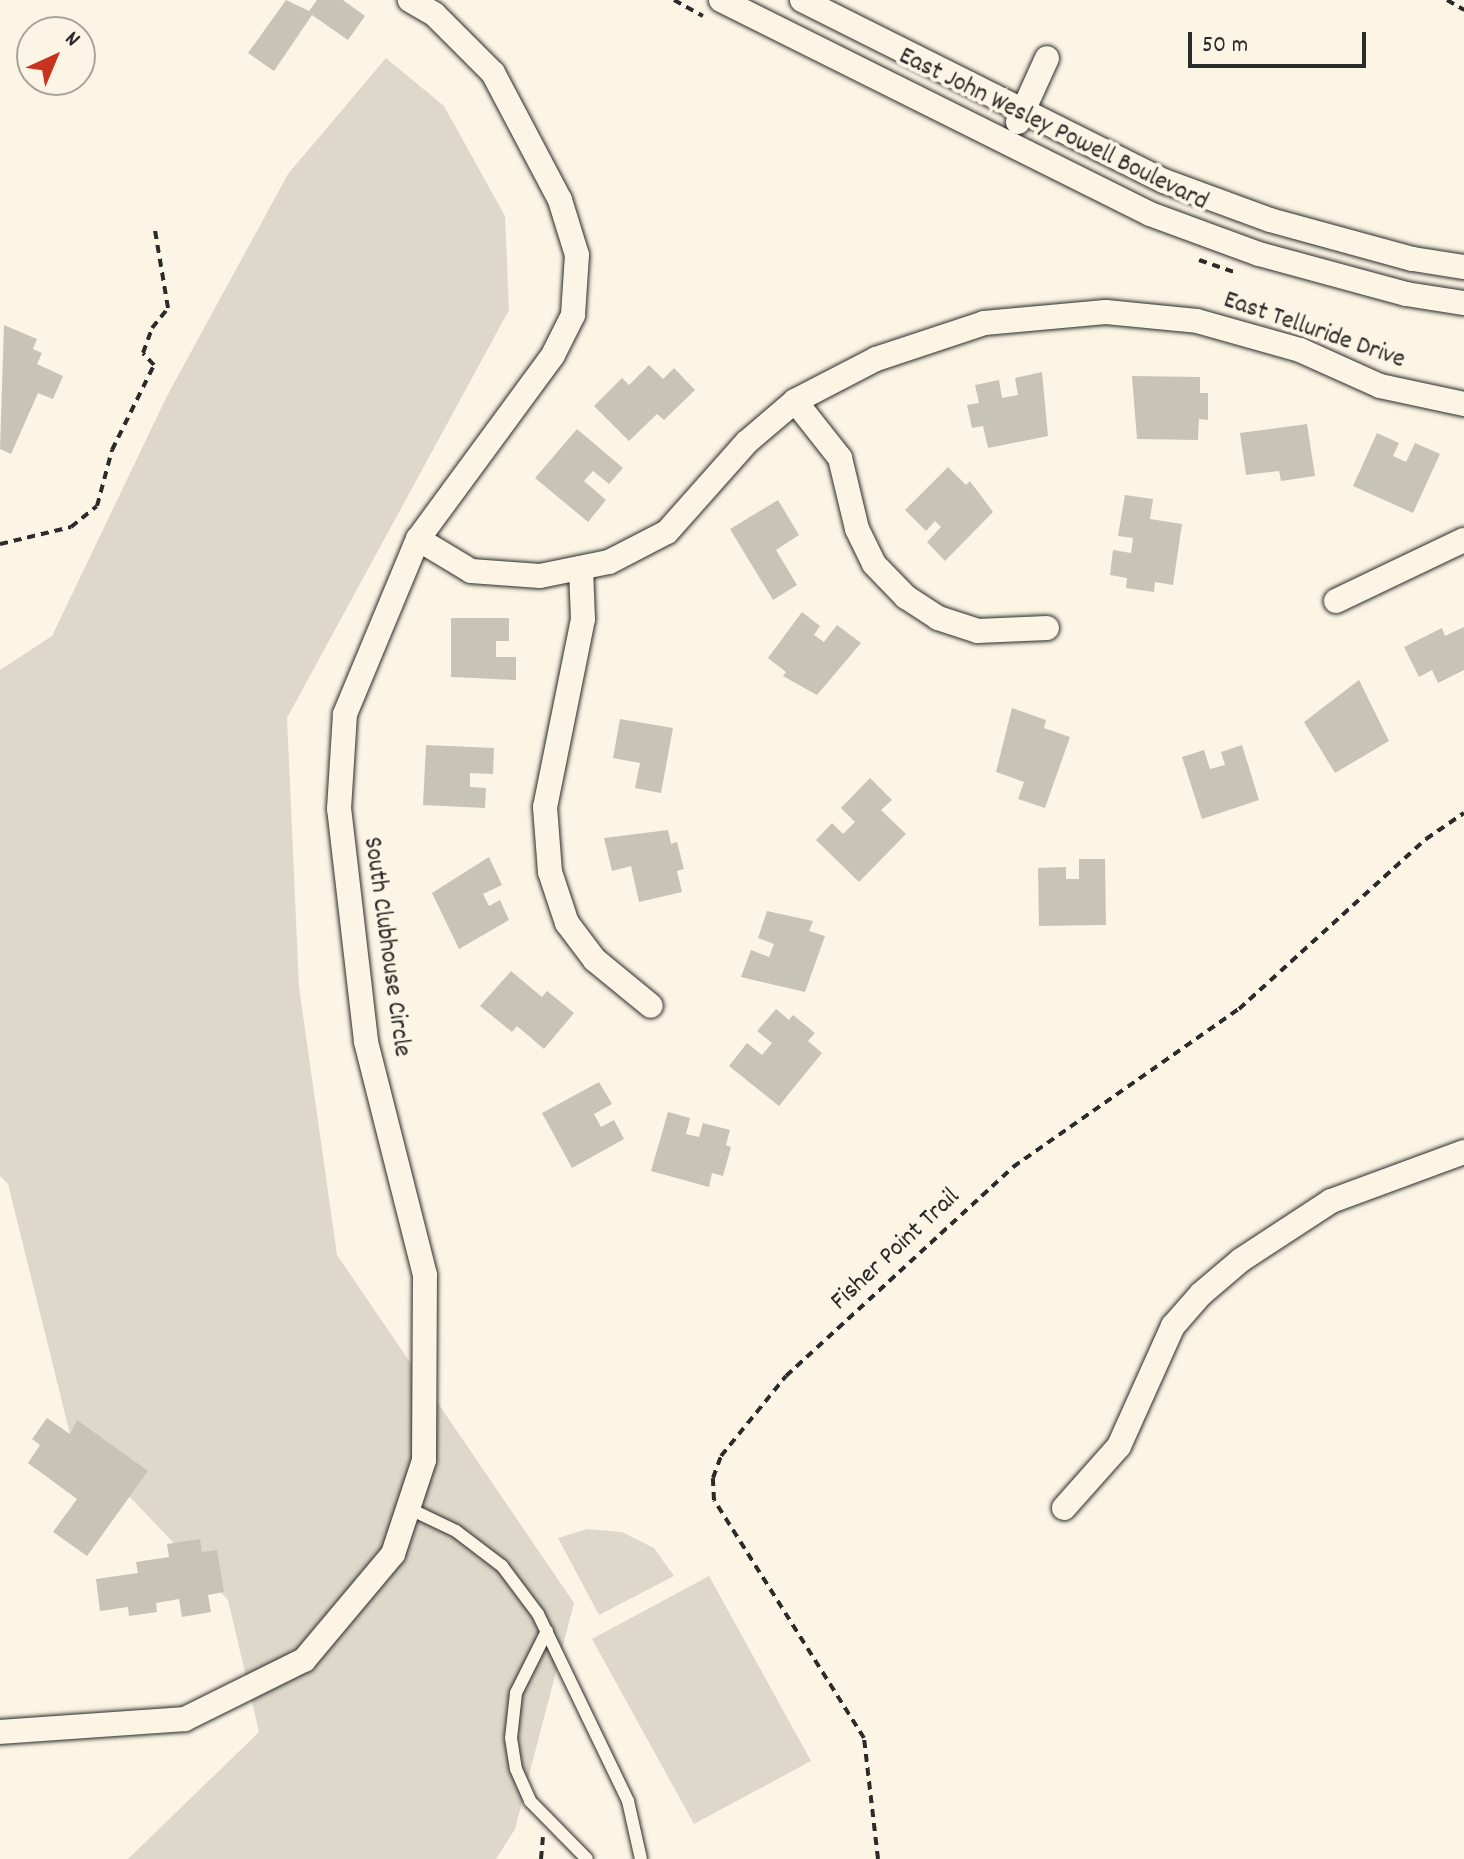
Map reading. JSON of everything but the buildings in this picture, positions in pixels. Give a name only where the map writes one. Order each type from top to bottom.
[{"type":"street","name":"South Clubhouse Circle","points":[[0,1732],[185,1719],[304,1660],[393,1554],[424,1460],[425,1275],[366,1041],[339,809],[345,714],[418,539],[553,355],[573,315],[577,255],[560,200],[493,73],[434,14],[410,0]]},
{"type":"street","name":"East John Wesley Powell Boulevard","points":[[721,0],[1150,214],[1259,254],[1406,294],[1464,303]]},
{"type":"street","name":"East John Wesley Powell Boulevard","points":[[802,0],[1164,181],[1270,220],[1413,259],[1464,267]]},
{"type":"street","points":[[1008,142],[1047,58]]},
{"type":"street","name":"East Telluride Drive","points":[[418,539],[471,571],[540,576],[609,562],[667,532],[747,442],[795,401],[876,359],[984,323],[1106,312],[1197,321],[1300,350],[1380,386],[1464,404]]},
{"type":"street","points":[[795,401],[840,458],[857,529],[874,564],[906,597],[938,618],[978,631],[1047,628]]},
{"type":"street","points":[[1336,601],[1464,540]]},
{"type":"street","points":[[581,568],[583,619],[545,807],[550,872],[567,923],[595,960],[651,1006]]},
{"type":"street","points":[[1064,1508],[1119,1446],[1173,1326],[1201,1294],[1254,1251],[1331,1201],[1464,1152]]},
{"type":"lane","points":[[408,1508],[456,1531],[502,1566],[547,1631],[628,1801],[641,1859]]},
{"type":"lane","points":[[547,1631],[516,1693],[513,1753],[530,1801],[587,1859]]},
{"type":"path","points":[[1447,0],[1464,10]]},
{"type":"path","points":[[0,544],[71,527],[97,506],[112,450],[154,365],[143,353],[152,328],[168,308],[155,230]]},
{"type":"path","name":"Fisher Point Trail","points":[[878,1859],[864,1738],[714,1500],[713,1478],[721,1456],[786,1376],[1013,1167],[1239,1009],[1426,839],[1464,813]]},
{"type":"shaded area","points":[[386,58],[444,106],[505,216],[509,310],[287,718],[299,987],[337,1255],[574,1603],[515,1829],[496,1859],[128,1859],[259,1732],[228,1600],[70,1434],[8,1184],[0,1176],[0,670],[52,636],[167,396],[288,174]]},
{"type":"shaded area","points":[[587,1529],[622,1532],[654,1548],[674,1576],[599,1615],[558,1538]]},
{"type":"shaded area","points":[[709,1576],[811,1761],[694,1824],[592,1639]]}]
